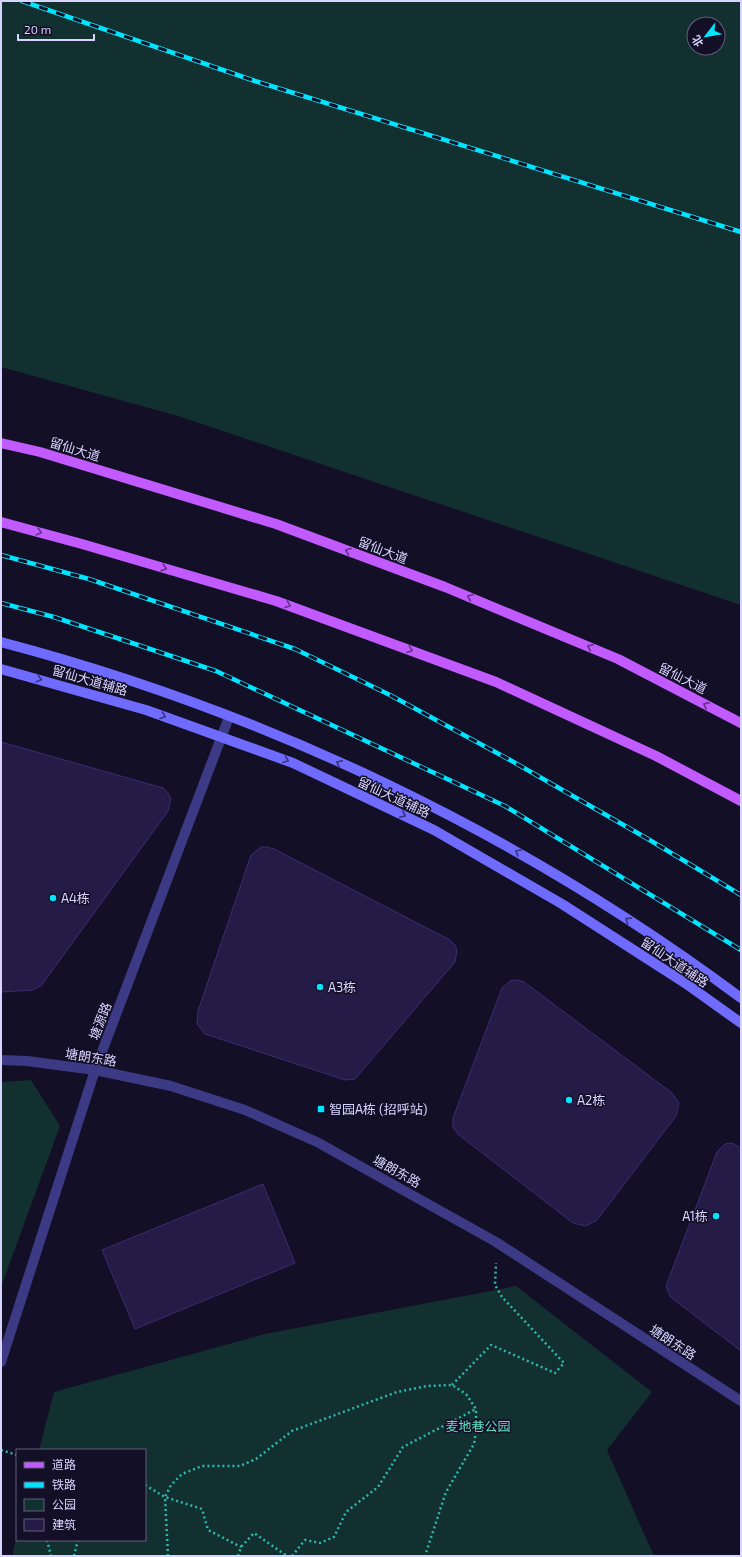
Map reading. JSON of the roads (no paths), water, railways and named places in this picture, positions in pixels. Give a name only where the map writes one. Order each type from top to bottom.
[{"type":"main road","name":"留仙大道","points":[[1,443],[40,452],[276,524],[445,587],[618,659],[741,723]]},
{"type":"main road","points":[[1,522],[82,544],[276,601],[496,682],[656,756],[741,801]]},
{"type":"main road","name":"留仙大道辅路","points":[[1,642],[158,689],[301,745],[402,792],[504,843],[594,897],[698,965],[741,998]]},
{"type":"main road","name":"留仙大道辅路","points":[[1,669],[146,710],[293,763],[434,830],[562,904],[685,984],[741,1023]]},
{"type":"street","name":"塘源路","points":[[1,1362],[95,1070],[229,717]]},
{"type":"street","name":"塘朗东路","points":[[1,1060],[27,1061],[95,1070],[171,1086],[246,1110],[317,1142],[496,1242],[741,1401]]},
{"type":"railway","points":[[22,1],[255,81],[741,232]]},
{"type":"railway","points":[[1,555],[89,579],[295,649],[390,695],[510,760],[648,839],[741,895]]},
{"type":"railway","points":[[1,603],[54,617],[216,671],[505,806],[741,950]]},
{"type":"place","name":"A4栋","points":[[53,898]]},
{"type":"place","name":"A3栋","points":[[320,987]]},
{"type":"place","name":"A2栋","points":[[569,1100]]},
{"type":"place","name":"智园A栋 (招呼站)","points":[[321,1109]]},
{"type":"place","name":"A1栋","points":[[716,1216]]},
{"type":"park label","name":"麦地巷公园","points":[[478,1426]]}]
